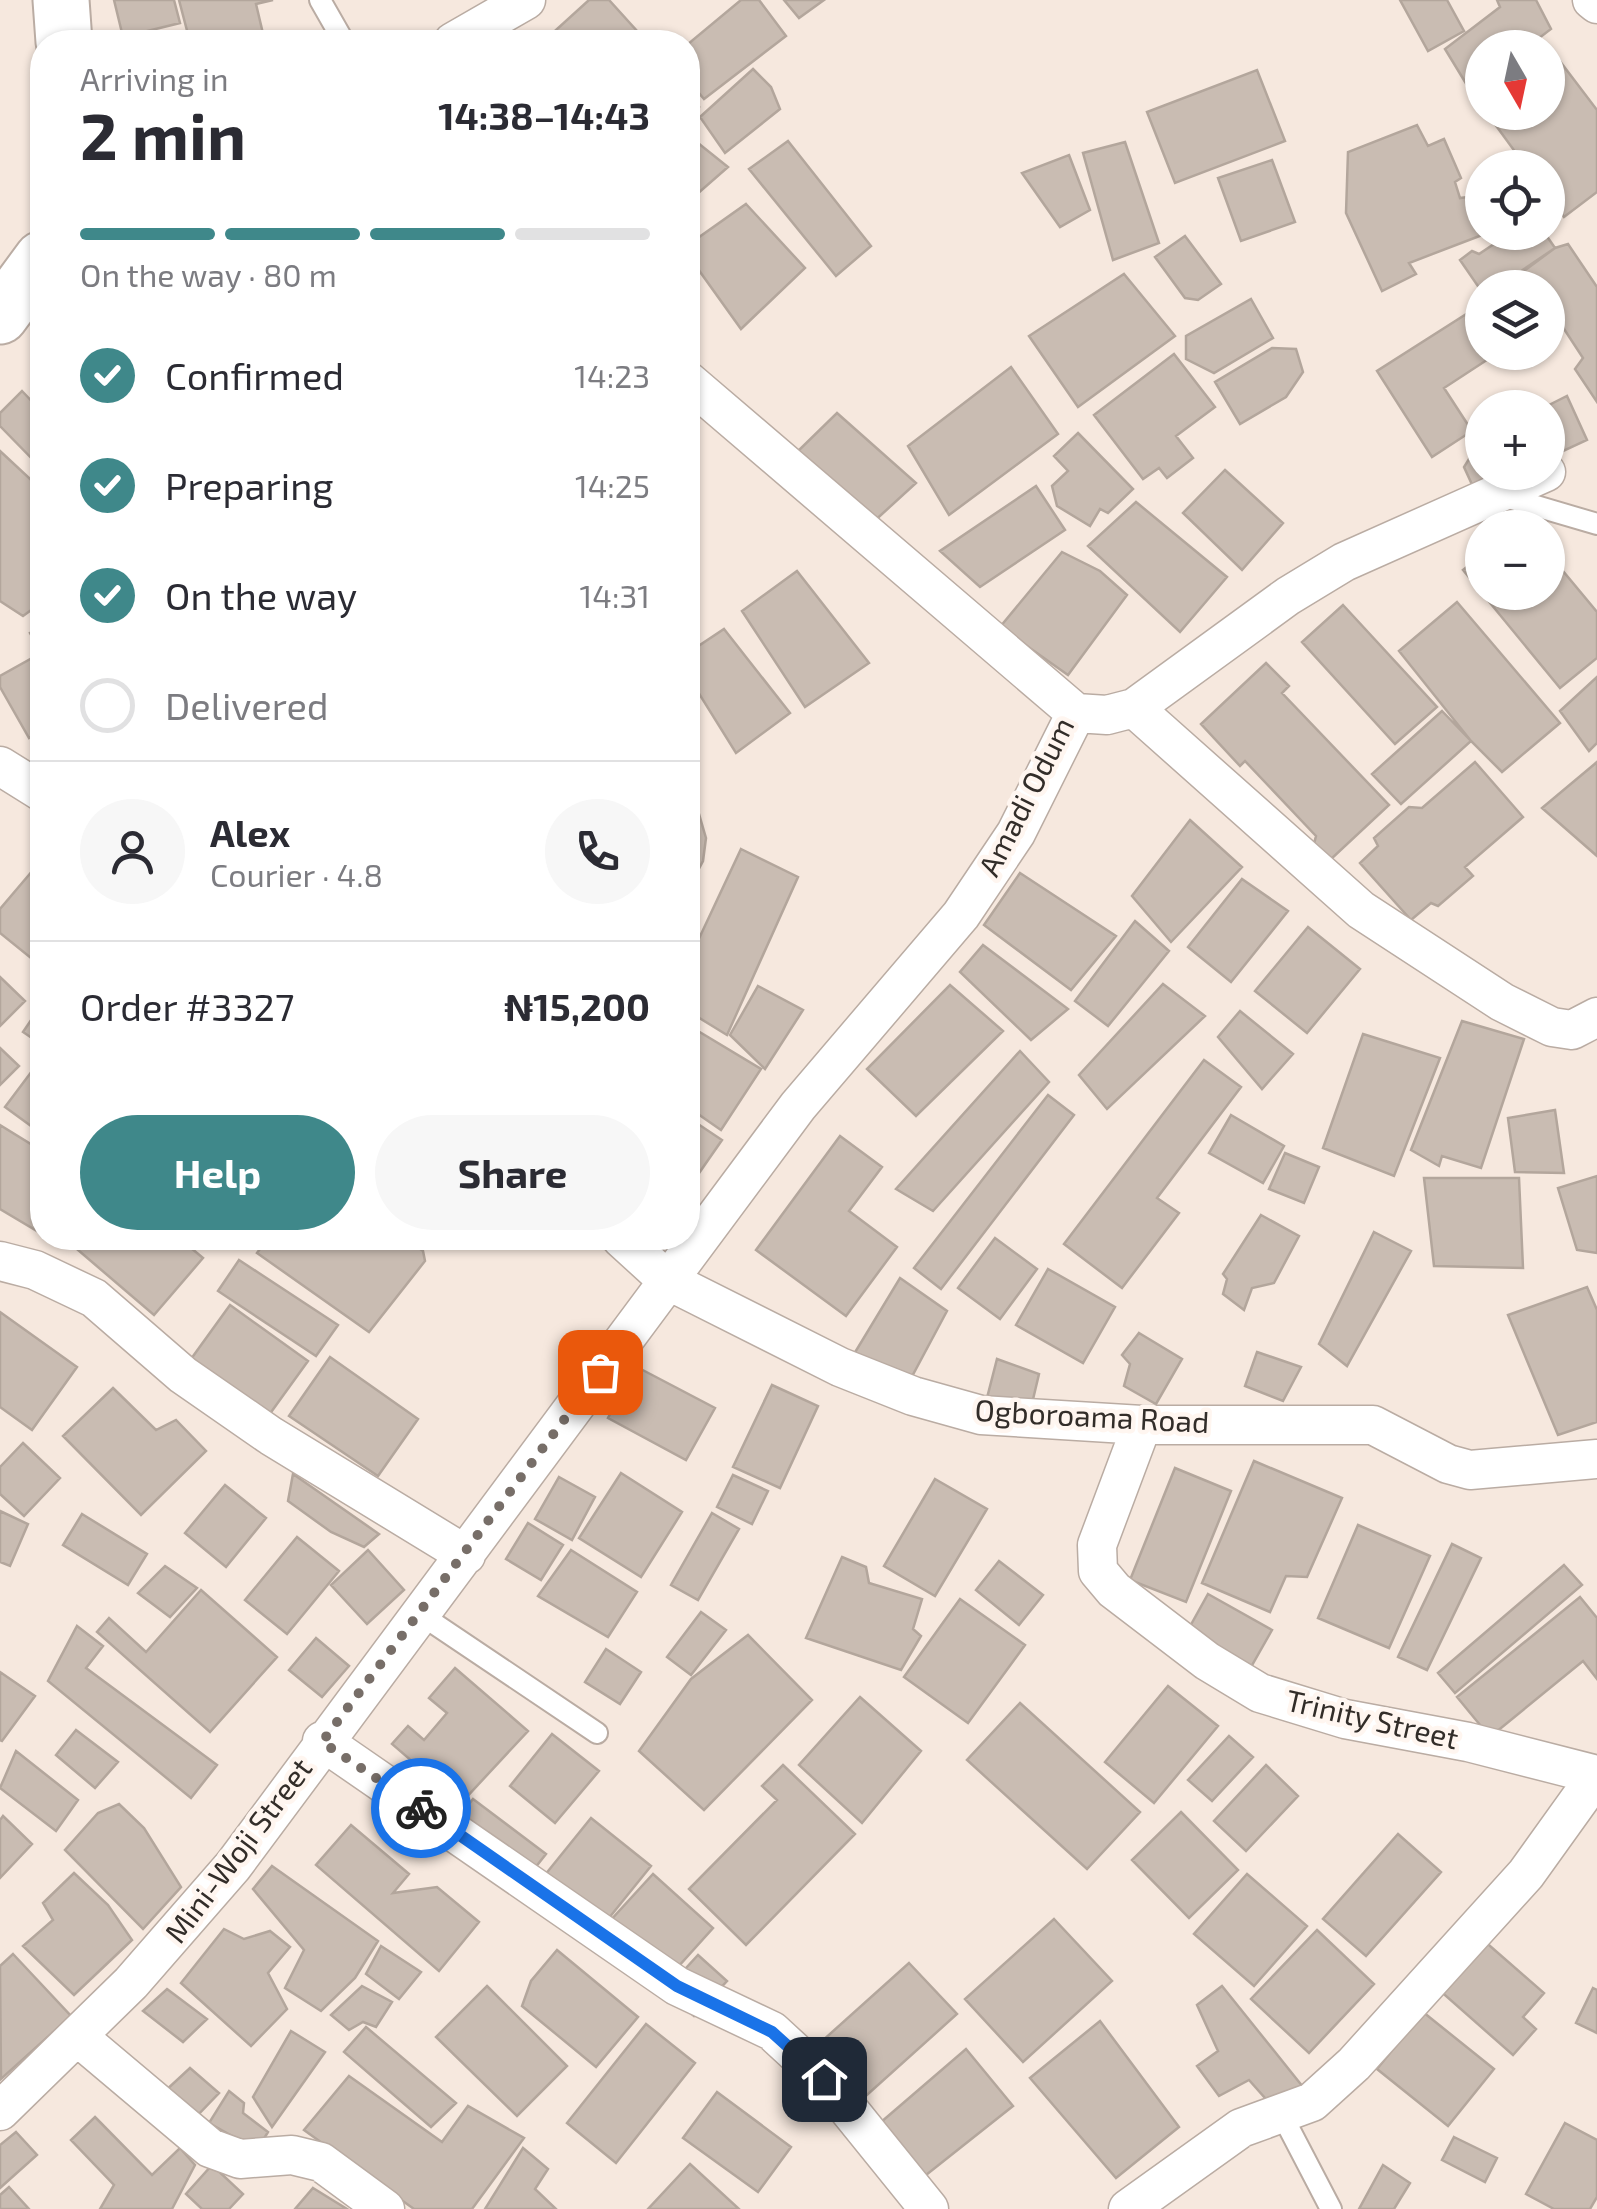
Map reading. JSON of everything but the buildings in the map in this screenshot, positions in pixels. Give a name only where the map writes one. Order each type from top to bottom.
[{"type":"main road","points":[[61,0],[63,30]]},
{"type":"main road","points":[[0,316],[30,275]]},
{"type":"street","points":[[474,30],[526,0]]},
{"type":"street","name":"Amadi Odum","points":[[700,391],[1076,713],[1016,833],[961,916],[798,1106],[700,1237]]},
{"type":"street","points":[[1076,713],[1107,714],[1134,708],[1288,596],[1344,562],[1508,490]]},
{"type":"street","points":[[1134,708],[1361,910],[1552,1027],[1572,1030],[1597,1017]]},
{"type":"street","points":[[0,766],[30,785]]},
{"type":"street","name":"Ogboroama Road","points":[[634,1250],[668,1280],[840,1367],[914,1396],[980,1415],[1142,1425],[1373,1425],[1448,1464],[1470,1470],[1597,1459]]},
{"type":"street","name":"Amadi Odum","points":[[668,1280],[690,1250]]},
{"type":"street","points":[[0,1261],[35,1270],[94,1298],[183,1374],[272,1436],[466,1554]]},
{"type":"street","name":"Mini-Woji Street","points":[[0,2110],[182,1930],[668,1280]]},
{"type":"street","name":"Trinity Street","points":[[1142,1425],[1097,1544],[1098,1571],[1114,1590],[1206,1662],[1260,1693],[1345,1719],[1468,1742],[1597,1775]]},
{"type":"street","points":[[322,1742],[677,1986],[772,2032],[824,2079],[929,2209]]},
{"type":"street","points":[[1128,2209],[1241,2128],[1312,2102],[1354,2064],[1526,1874],[1597,1775]]},
{"type":"street","points":[[77,2036],[210,2148],[240,2159],[292,2155],[321,2162],[386,2209]]},
{"type":"lane","points":[[320,0],[337,30]]},
{"type":"lane","points":[[1496,495],[1597,524]]},
{"type":"lane","points":[[420,1614],[597,1733]]},
{"type":"lane","points":[[1282,2115],[1331,2209]]},
{"type":"way so far","points":[[421,1808],[322,1742],[600,1372]]},
{"type":"route","points":[[421,1808],[536,1886],[596,1934],[677,1986],[772,2032],[824,2079]]}]
